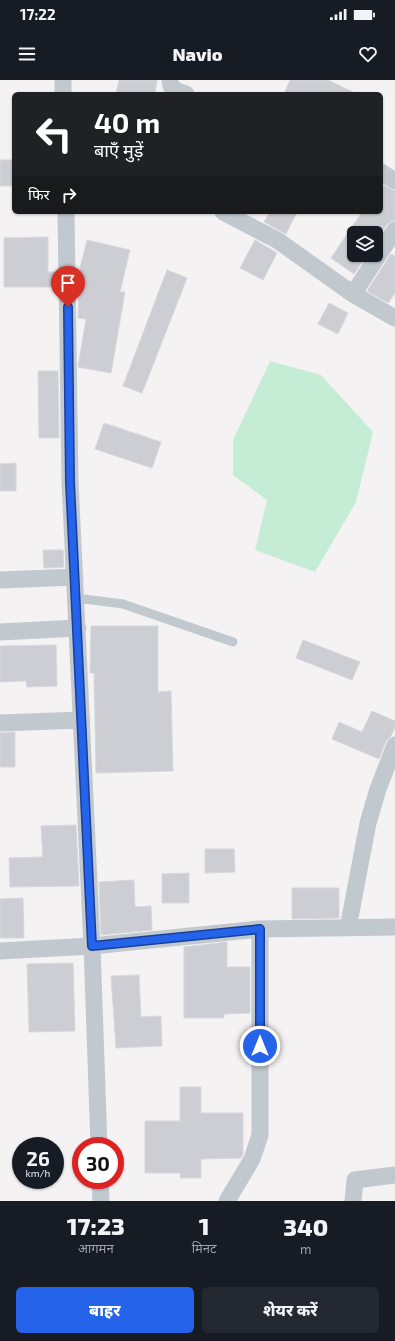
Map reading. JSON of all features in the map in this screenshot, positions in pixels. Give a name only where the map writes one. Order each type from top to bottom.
[{"type":"street","points":[[63,80],[63,92]]},
{"type":"street","points":[[170,80],[171,86],[180,92]]},
{"type":"street","points":[[383,173],[395,181]]},
{"type":"street","points":[[66,214],[70,482],[92,946],[99,1137]]},
{"type":"street","points":[[227,214],[277,240],[353,294],[395,318]]},
{"type":"street","points":[[353,294],[395,230]]},
{"type":"street","points":[[0,580],[75,577]]},
{"type":"street","points":[[0,632],[78,628]]},
{"type":"street","points":[[0,722],[82,720]]},
{"type":"street","points":[[348,928],[368,823],[378,789],[395,745]]},
{"type":"street","points":[[0,951],[92,946],[260,929],[395,927]]},
{"type":"street","points":[[227,1201],[252,1159],[260,1135],[260,929]]},
{"type":"street","points":[[353,1201],[355,1180],[395,1175]]},
{"type":"street","points":[[100,1189],[101,1201]]},
{"type":"lane","points":[[76,598],[123,604],[233,642]]},
{"type":"green space","points":[[270,361],[321,375],[373,432],[356,502],[315,572],[255,550],[267,500],[233,475],[233,440]]},
{"type":"building","points":[[119,80],[157,80],[155,92],[116,92]]},
{"type":"building","points":[[290,80],[328,80],[353,92],[285,92]]},
{"type":"building","points":[[0,160],[12,160],[12,186],[0,186]]},
{"type":"building","points":[[383,185],[395,191],[395,220],[387,224],[383,230],[383,226],[353,226],[361,214],[383,214]]},
{"type":"building","points":[[269,214],[296,214],[286,234],[264,222]]},
{"type":"building","points":[[347,234],[347,262],[362,262],[354,274],[331,258]]},
{"type":"building","points":[[48,237],[48,272],[57,272],[57,287],[4,287],[4,238]]},
{"type":"building","points":[[87,240],[130,250],[120,292],[125,292],[111,373],[78,367],[86,319],[78,318],[79,287],[77,287],[77,272],[79,272]]},
{"type":"building","points":[[255,240],[277,253],[263,280],[240,268]]},
{"type":"building","points":[[391,254],[395,256],[395,293],[388,303],[367,291]]},
{"type":"building","points":[[167,270],[187,278],[142,393],[123,386]]},
{"type":"building","points":[[329,303],[348,313],[338,334],[318,324]]},
{"type":"building","points":[[38,371],[58,371],[59,438],[39,438]]},
{"type":"building","points":[[104,423],[161,442],[152,468],[95,449]]},
{"type":"building","points":[[16,463],[16,491],[0,491],[0,464]]},
{"type":"building","points":[[43,550],[63,550],[64,567],[44,568]]},
{"type":"building","points":[[91,626],[158,626],[158,692],[171,691],[173,771],[96,773],[94,673],[90,673]]},
{"type":"building","points":[[303,640],[360,662],[352,680],[296,658]]},
{"type":"building","points":[[56,645],[57,686],[27,687],[26,681],[0,682],[0,646]]},
{"type":"building","points":[[372,711],[395,721],[395,727],[391,736],[386,741],[379,759],[332,739],[339,722],[362,732]]},
{"type":"building","points":[[15,732],[15,767],[0,767],[0,733]]},
{"type":"building","points":[[76,825],[79,886],[10,887],[9,858],[43,857],[41,826]]},
{"type":"building","points":[[205,849],[234,849],[235,872],[205,873]]},
{"type":"building","points":[[189,873],[189,903],[162,903],[162,874]]},
{"type":"building","points":[[134,880],[135,907],[151,906],[152,930],[101,935],[99,882]]},
{"type":"building","points":[[292,888],[339,888],[339,918],[292,919]]},
{"type":"building","points":[[23,898],[24,938],[0,938],[0,899]]},
{"type":"building","points":[[227,942],[227,967],[250,967],[250,1013],[224,1014],[224,1018],[184,1018],[184,947]]},
{"type":"building","points":[[73,963],[75,1031],[29,1032],[27,964]]},
{"type":"building","points":[[139,975],[141,1017],[161,1016],[162,1046],[116,1048],[111,976]]},
{"type":"building","points":[[180,1087],[201,1087],[201,1113],[243,1113],[243,1154],[241,1158],[201,1159],[201,1178],[180,1178],[180,1173],[145,1173],[145,1121],[180,1121]]},
{"type":"route","points":[[68,307],[70,482],[92,946],[260,929],[260,1046]]}]
